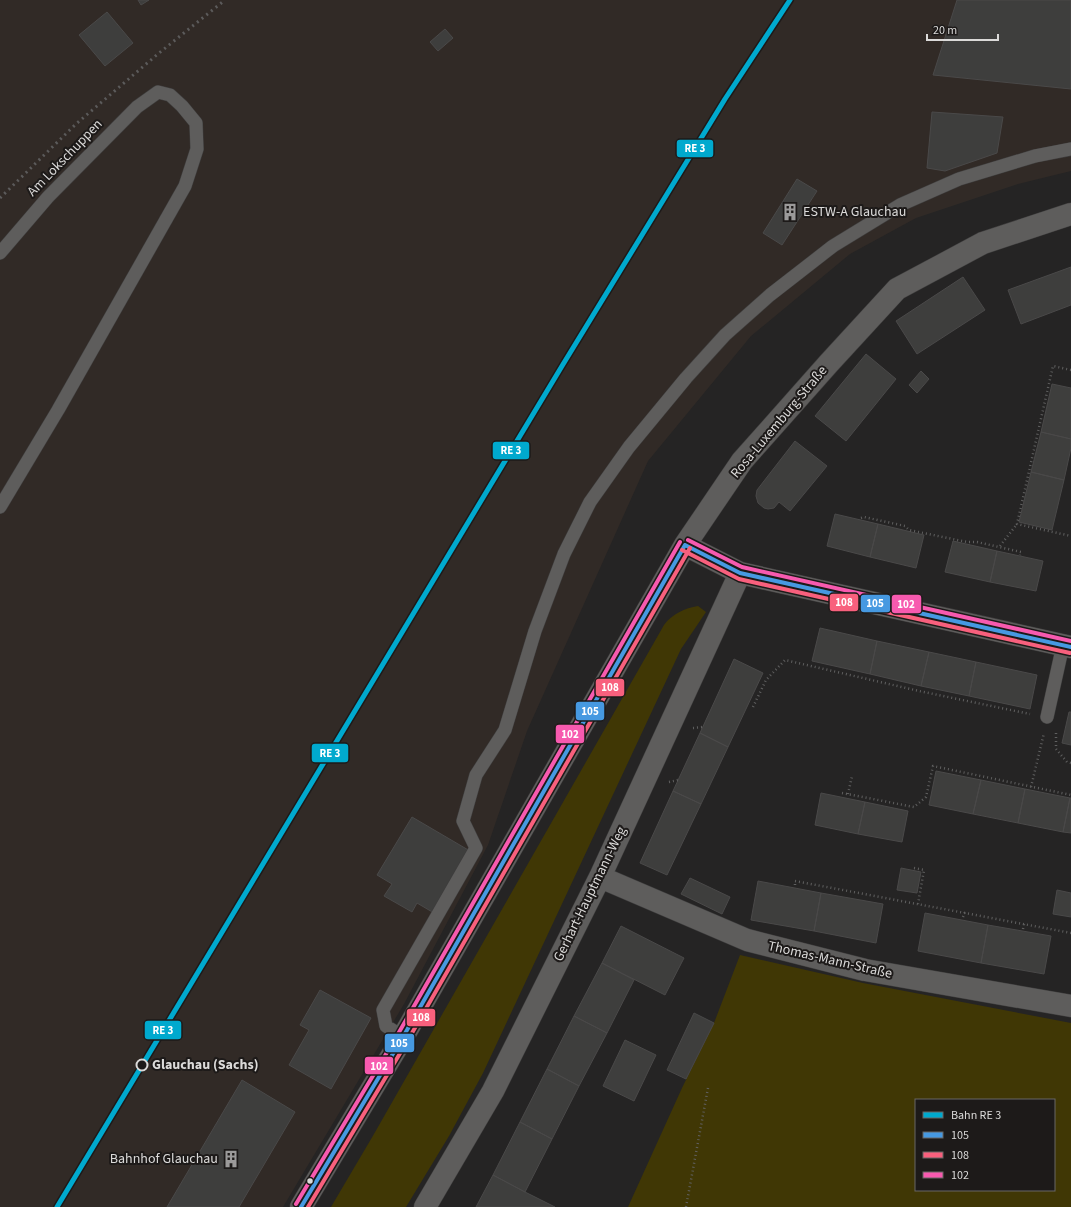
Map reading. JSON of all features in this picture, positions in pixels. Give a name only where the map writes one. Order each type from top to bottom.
[{"type":"street","name":"Rosa-Luxemburg-Straße","points":[[302,1207],[403,1037],[685,545],[742,461],[897,289],[983,243],[1071,214]]},
{"type":"street","points":[[685,545],[740,573],[1067,646]]},
{"type":"street","name":"Gerhart-Hauptmann-Weg","points":[[425,1207],[492,1091],[600,876],[740,573]]},
{"type":"street","name":"Thomas-Mann-Straße","points":[[600,876],[747,940],[865,970],[1071,1006]]},
{"type":"lane","name":"Am Lokschuppen","points":[[0,253],[48,197],[92,152],[137,107],[158,92],[170,94],[196,123],[198,149],[185,186],[58,410],[0,507]]},
{"type":"lane","points":[[403,1037],[386,1026],[383,1010],[476,848],[463,821],[476,775],[505,730],[535,631],[564,554],[590,502],[629,447],[686,378],[725,335],[770,295],[834,246],[900,205],[959,179],[1035,156],[1071,149]]},
{"type":"lane","points":[[1047,717],[1067,646]]},
{"type":"path","points":[[1000,546],[1017,524],[1053,366],[1071,370]]},
{"type":"path","points":[[861,518],[864,517],[905,526],[909,530],[967,542],[977,542],[1000,546],[1021,552],[1020,555]]},
{"type":"path","points":[[1017,524],[1071,536]]},
{"type":"path","points":[[753,708],[766,680],[785,660],[919,691],[1047,717],[1056,721],[1056,750],[1067,762],[1071,763]]},
{"type":"path","points":[[1031,787],[1047,717]]},
{"type":"path","points":[[842,793],[914,808],[926,797],[933,766],[1071,795]]},
{"type":"path","points":[[848,794],[852,776]]},
{"type":"path","points":[[914,868],[924,870],[918,904]]},
{"type":"path","points":[[795,885],[795,881],[1071,933]]},
{"type":"path","points":[[861,898],[864,894]]},
{"type":"path","points":[[963,918],[965,912]]},
{"type":"path","points":[[1023,928],[1024,924]]},
{"type":"path","points":[[686,1207],[708,1088]]},
{"type":"shaded area","points":[[0,0],[1071,0],[1071,171],[1018,184],[916,218],[850,254],[751,336],[648,461],[527,731],[488,845],[404,1004],[283,1207],[0,1207]]},
{"type":"shaded area","points":[[698,606],[706,612],[681,649],[483,1073],[449,1136],[406,1207],[331,1207],[664,625],[679,612]]},
{"type":"shaded area","points":[[740,955],[863,983],[1071,1023],[1071,1207],[628,1207],[682,1088],[714,1023]]},
{"type":"building","points":[[138,0],[149,0],[141,5]]},
{"type":"building","points":[[957,0],[1071,0],[1071,89],[933,75]]},
{"type":"building","points":[[107,12],[133,43],[105,66],[79,35]]},
{"type":"building","points":[[445,29],[453,38],[438,51],[430,42]]},
{"type":"building","points":[[932,112],[1003,117],[997,153],[945,171],[927,168]]},
{"type":"building","name":"ESTW-A Glauchau","points":[[797,179],[817,191],[782,245],[763,233]]},
{"type":"building","points":[[1071,267],[1071,305],[1021,324],[1008,290]]},
{"type":"building","points":[[963,277],[985,310],[917,354],[896,321]]},
{"type":"building","points":[[866,354],[896,379],[846,441],[815,416]]},
{"type":"building","points":[[921,371],[929,379],[917,393],[909,385]]},
{"type":"building","points":[[1052,384],[1071,388],[1071,439],[1041,432]]},
{"type":"building","points":[[1041,432],[1071,439],[1071,448],[1064,480],[1031,472]]},
{"type":"building","points":[[795,441],[827,466],[790,511],[779,502],[774,508],[764,508],[758,503],[756,496],[757,490]]},
{"type":"building","points":[[1031,472],[1064,480],[1052,530],[1019,522]]},
{"type":"building","points":[[835,514],[878,524],[870,557],[827,546]]},
{"type":"building","points":[[878,524],[924,535],[916,568],[870,557]]},
{"type":"building","points":[[953,541],[997,551],[990,582],[945,572]]},
{"type":"building","points":[[997,551],[1043,561],[1036,591],[990,582]]},
{"type":"building","points":[[820,628],[877,641],[870,674],[812,661]]},
{"type":"building","points":[[877,641],[929,652],[921,686],[870,674]]},
{"type":"building","points":[[929,652],[976,662],[969,696],[921,686]]},
{"type":"building","points":[[734,659],[763,673],[728,747],[700,733]]},
{"type":"building","points":[[976,662],[1037,675],[1030,709],[969,696]]},
{"type":"building","points":[[1069,712],[1071,712],[1071,745],[1062,743]]},
{"type":"building","points":[[700,733],[728,747],[701,804],[673,791]]},
{"type":"building","points":[[936,771],[981,780],[973,814],[929,805]]},
{"type":"building","points":[[981,780],[1025,789],[1018,823],[973,814]]},
{"type":"building","points":[[1025,789],[1070,798],[1063,832],[1018,823]]},
{"type":"building","points":[[673,791],[701,804],[667,875],[640,863]]},
{"type":"building","points":[[821,793],[865,802],[858,834],[815,825]]},
{"type":"building","points":[[1071,798],[1071,833],[1063,832]]},
{"type":"building","points":[[865,802],[908,811],[902,842],[858,834]]},
{"type":"building","points":[[412,817],[470,851],[434,913],[417,903],[412,912],[384,896],[392,884],[377,875]]},
{"type":"building","points":[[901,868],[921,872],[917,893],[897,890]]},
{"type":"building","points":[[690,878],[730,897],[722,914],[681,894]]},
{"type":"building","points":[[758,881],[821,893],[814,931],[751,920]]},
{"type":"building","points":[[1057,890],[1071,893],[1071,917],[1053,914]]},
{"type":"building","points":[[821,893],[883,904],[876,943],[814,931]]},
{"type":"building","points":[[925,913],[988,925],[981,963],[918,951]]},
{"type":"building","points":[[988,925],[1051,936],[1044,974],[981,963]]},
{"type":"building","points":[[621,926],[684,958],[665,995],[602,963]]},
{"type":"building","points":[[602,963],[634,980],[607,1033],[574,1016]]},
{"type":"building","points":[[320,990],[371,1018],[331,1089],[289,1065],[309,1030],[300,1025]]},
{"type":"building","points":[[694,1013],[714,1023],[686,1079],[667,1070]]},
{"type":"building","points":[[574,1016],[607,1033],[579,1086],[547,1069]]},
{"type":"building","points":[[625,1040],[656,1055],[634,1101],[603,1086]]},
{"type":"building","points":[[547,1069],[579,1086],[552,1139],[520,1122]]},
{"type":"building","name":"Bahnhof Glauchau","points":[[242,1080],[295,1112],[239,1207],[167,1207]]},
{"type":"building","points":[[520,1122],[552,1139],[525,1192],[493,1175]]},
{"type":"building","points":[[493,1175],[525,1192],[555,1207],[476,1207]]},
{"type":"railway","points":[[0,198],[76,124],[159,53],[225,0]]},
{"type":"transit line","points":[[57,1207],[562,366],[725,99],[790,0]]},
{"type":"transit line","name":"102","points":[[688,540],[742,567],[1071,641]]},
{"type":"transit line","name":"102","points":[[296,1204],[398,1034],[680,542]]},
{"type":"transit line","name":"105","points":[[685,545],[740,573],[1071,647]]},
{"type":"transit line","name":"105","points":[[301,1207],[403,1037],[685,545]]},
{"type":"transit line","name":"108","points":[[308,1207],[408,1040],[690,548]]},
{"type":"transit line","name":"108","points":[[682,550],[739,579],[1070,653]]},
{"type":"place","name":"ESTW-A Glauchau","points":[[790,212]]},
{"type":"place","name":"Glauchau (Sachs)","points":[[142,1065]]},
{"type":"place","name":"Bahnhof Glauchau","points":[[231,1159]]}]
